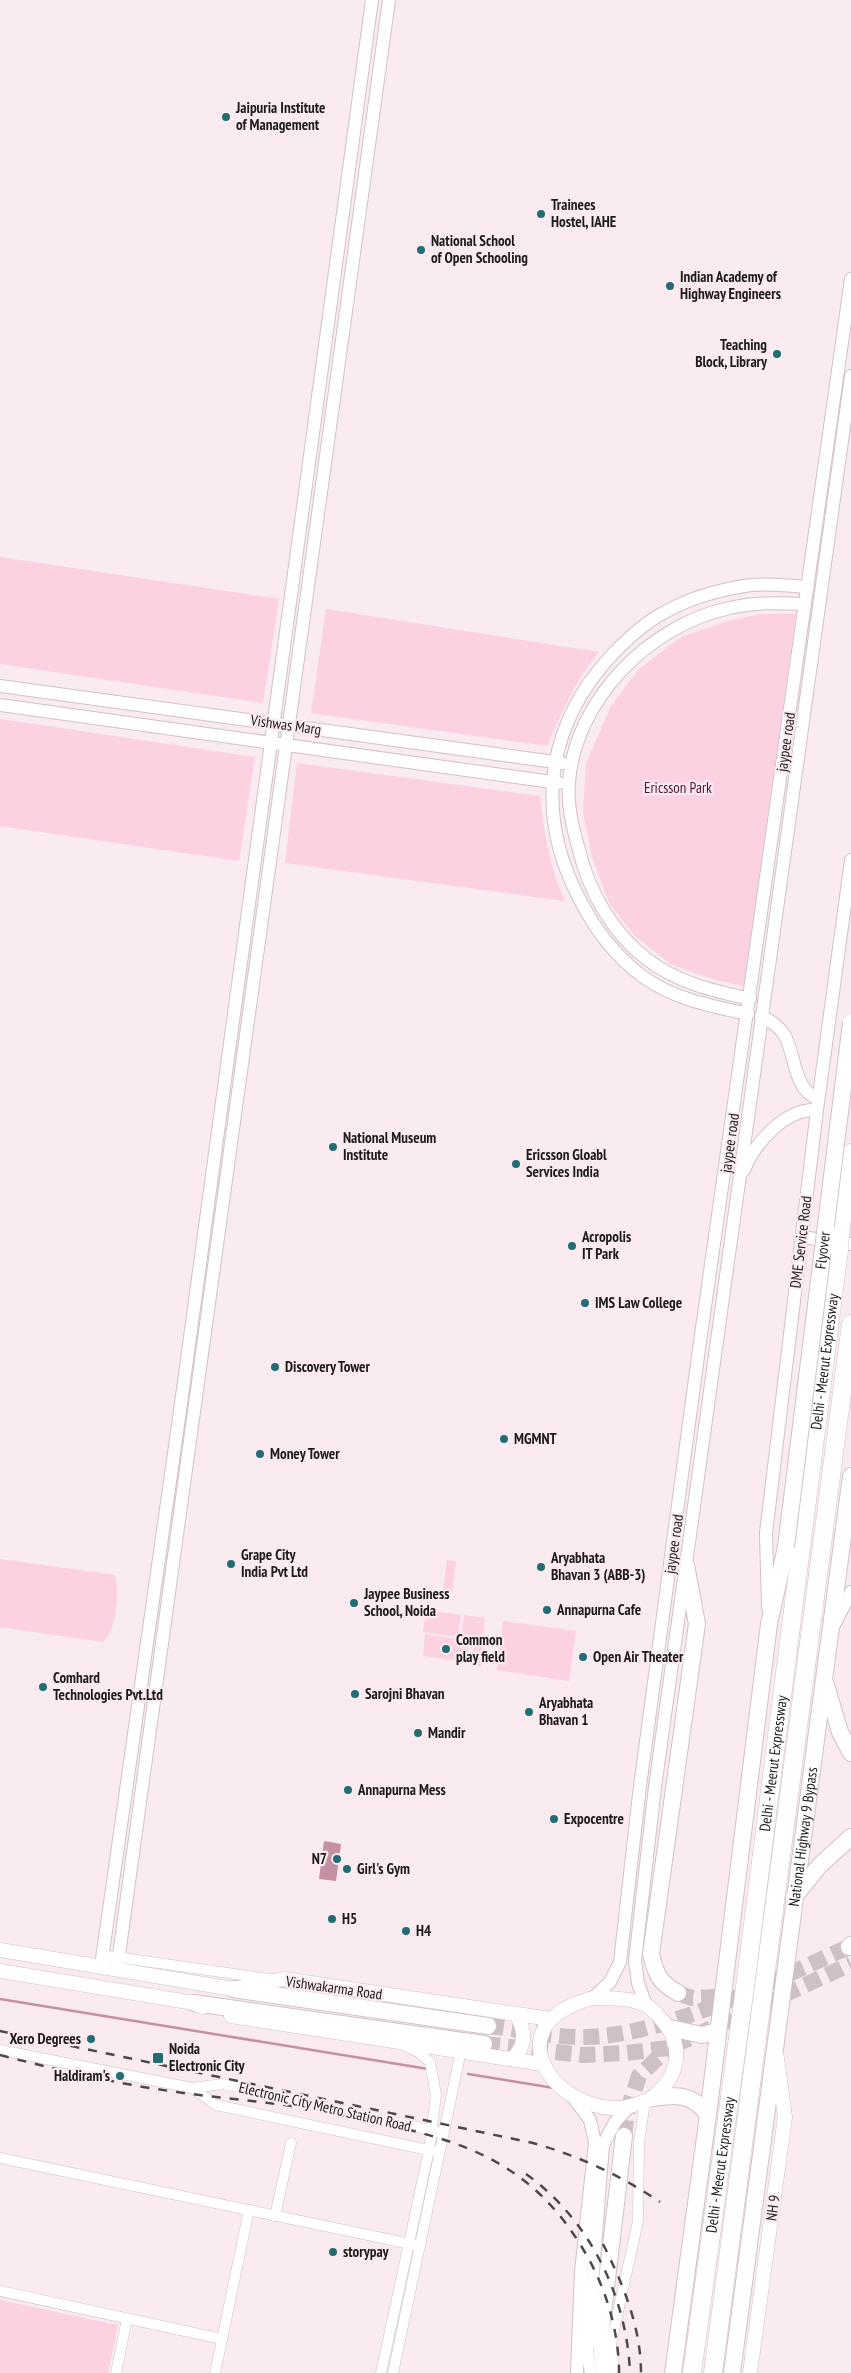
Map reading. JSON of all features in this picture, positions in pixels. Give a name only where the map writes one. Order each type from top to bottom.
[{"type":"highway","name":"Flyover","points":[[673,2373],[708,2115],[769,1624],[786,1547],[851,1024]]},
{"type":"highway","name":"Delhi - Meerut Expressway","points":[[692,2373],[843,1243],[851,1153]]},
{"type":"highway","name":"Delhi - Meerut Expressway","points":[[713,2373],[851,1324]]},
{"type":"highway","name":"National Highway 9 Bypass","points":[[732,2373],[851,1476]]},
{"type":"highway","points":[[678,1993],[667,1986],[656,1974],[651,1954],[697,1624],[686,1565]]},
{"type":"highway","points":[[824,1678],[840,1732],[851,1753]]},
{"type":"highway","points":[[794,1897],[820,1866],[851,1837]]},
{"type":"highway","points":[[233,1989],[488,2026]]},
{"type":"highway","points":[[194,2003],[484,2044]]},
{"type":"highway","points":[[670,2028],[702,2035],[718,2031]]},
{"type":"highway","points":[[649,2099],[679,2095],[699,2102],[708,2115]]},
{"type":"highway","points":[[605,2373],[600,2338],[624,2136]]},
{"type":"main road","name":"Vishwakarma Road","points":[[0,1950],[118,1962],[233,1989],[284,1979],[550,2019]]},
{"type":"main road","points":[[0,1971],[194,2003],[228,2015],[542,2064]]},
{"type":"main road","points":[[593,1998],[629,2001],[646,2005],[670,2028],[677,2054],[675,2067],[670,2080],[649,2099],[629,2107],[604,2107],[589,2103],[560,2086],[542,2064],[539,2043],[544,2026],[550,2019],[580,2002],[593,1998]]},
{"type":"main road","points":[[511,2059],[519,2053],[524,2035],[523,2026],[516,2014]]},
{"type":"main road","name":"NH 9","points":[[750,2373],[785,2117],[775,2042]]},
{"type":"street","points":[[102,1961],[274,724],[372,0]]},
{"type":"street","points":[[277,1981],[118,1962],[389,0]]},
{"type":"street","name":"jaypee road","points":[[593,1998],[610,1982],[620,1962],[640,1786],[677,1524],[699,1350],[805,604],[846,348],[851,279]]},
{"type":"street","points":[[646,2005],[638,1983],[635,1961],[655,1787],[851,376]]},
{"type":"street","points":[[748,1014],[703,1004],[671,993],[643,977],[612,950],[590,919],[565,872],[552,815],[552,782],[555,762],[568,721],[592,678],[625,641],[664,612],[708,594],[752,585],[808,587]]},
{"type":"street","points":[[750,999],[701,988],[673,976],[648,960],[623,936],[603,910],[584,870],[572,824],[569,784],[578,742],[595,705],[619,674],[649,646],[688,622],[729,608],[768,603],[805,604]]},
{"type":"street","name":"Vishwas Marg","points":[[0,686],[572,764]]},
{"type":"street","name":"Vishwas Marg","points":[[0,705],[569,784]]},
{"type":"street","points":[[776,811],[790,812]]},
{"type":"street","name":"DME Service Road","points":[[769,1624],[766,1533],[817,1105],[851,860]]},
{"type":"street","points":[[737,1187],[749,1157],[776,1127],[795,1113],[817,1105],[804,1090],[793,1064],[785,1036],[776,1024],[761,1016]]},
{"type":"street","points":[[802,1238],[843,1243]]},
{"type":"street","points":[[677,1524],[691,1526]]},
{"type":"street","points":[[830,1632],[851,1592]]},
{"type":"street","points":[[640,1786],[655,1787]]},
{"type":"street","points":[[381,2373],[429,2150],[436,2095],[430,2062],[418,2052],[394,2042]]},
{"type":"street","name":"Electronic City Metro Station Road","points":[[0,2050],[192,2088],[223,2084],[444,2133]]},
{"type":"street","points":[[393,2373],[460,2051]]},
{"type":"street","points":[[192,2088],[216,2105],[440,2153]]},
{"type":"street","points":[[570,2093],[590,2120],[594,2142],[582,2272],[577,2373]]},
{"type":"street","points":[[614,2373],[611,2344],[638,2221],[639,2143],[649,2099]]},
{"type":"street","points":[[591,2373],[588,2350],[603,2145],[615,2122],[629,2107]]},
{"type":"street","points":[[275,2216],[290,2143]]},
{"type":"street","points":[[0,2158],[420,2246]]},
{"type":"street","points":[[216,2373],[249,2210]]},
{"type":"street","points":[[0,2291],[222,2339]]},
{"type":"street","points":[[116,2373],[127,2319]]},
{"type":"green space","points":[[0,557],[279,599],[263,703],[0,664]]},
{"type":"green space","points":[[326,609],[599,652],[576,686],[547,746],[311,713]]},
{"type":"green space","name":"Ericsson Park","points":[[760,614],[796,614],[744,986],[712,979],[670,964],[634,935],[609,903],[592,857],[583,812],[586,763],[611,706],[639,669],[681,637],[725,622]]},
{"type":"green space","points":[[0,719],[255,757],[239,861],[0,826]]},
{"type":"green space","points":[[297,763],[540,796],[548,849],[559,888],[565,901],[285,863]]},
{"type":"green space","points":[[0,1559],[115,1575],[117,1591],[116,1610],[107,1637],[103,1642],[0,1627]]},
{"type":"green space","points":[[447,1560],[456,1561],[452,1593],[443,1592]]},
{"type":"green space","points":[[426,1610],[461,1615],[458,1637],[423,1632]]},
{"type":"green space","points":[[464,1615],[485,1618],[482,1640],[461,1637]]},
{"type":"green space","points":[[503,1621],[576,1631],[569,1681],[497,1670]]},
{"type":"green space","name":"Common play field","points":[[425,1634],[469,1641],[467,1662],[423,1656]]},
{"type":"green space","points":[[474,1642],[484,1643],[481,1667],[471,1665]]},
{"type":"green space","points":[[0,2300],[118,2325],[108,2373],[0,2373]]},
{"type":"shaded area","points":[[324,1841],[341,1844],[336,1881],[319,1879]]},
{"type":"waterway","points":[[0,1999],[428,2069]]},
{"type":"waterway","points":[[468,2074],[554,2088]]},
{"type":"tunnel","points":[[488,2026],[574,2037],[618,2034],[651,2027],[720,2004],[849,1947]]},
{"type":"tunnel","points":[[484,2044],[583,2055],[626,2053],[668,2048],[851,1964]]},
{"type":"tunnel","points":[[678,1993],[692,1998],[720,1997]]},
{"type":"tunnel","points":[[624,2136],[627,2112],[639,2076],[668,2048]]},
{"type":"railway","points":[[0,2031],[533,2143],[599,2167],[630,2183],[660,2202]]},
{"type":"railway","points":[[0,2055],[110,2081],[192,2094],[299,2107],[407,2129],[467,2148],[494,2161],[519,2176],[542,2196],[563,2220],[583,2249],[598,2278],[609,2308],[616,2341],[619,2373]]},
{"type":"railway","points":[[526,2174],[548,2192],[568,2213],[586,2236],[600,2262],[612,2288],[621,2316],[627,2344],[630,2373]]},
{"type":"railway","points":[[603,2244],[630,2306],[638,2339],[641,2373]]},
{"type":"place","name":"Jaipuria Institute of Management","points":[[226,117]]},
{"type":"place","name":"Trainees Hostel, IAHE","points":[[541,214]]},
{"type":"place","name":"National School of Open Schooling","points":[[421,250]]},
{"type":"place","name":"Indian Academy of Highway Engineers","points":[[670,286]]},
{"type":"place","name":"Teaching Block, Library","points":[[777,354]]},
{"type":"place","name":"National Museum Institute","points":[[333,1147]]},
{"type":"place","name":"Ericsson Gloabl Services India","points":[[516,1164]]},
{"type":"place","name":"Acropolis IT Park","points":[[572,1246]]},
{"type":"place","name":"IMS Law College","points":[[585,1303]]},
{"type":"place","name":"Discovery Tower","points":[[275,1367]]},
{"type":"place","name":"MGMNT","points":[[504,1439]]},
{"type":"place","name":"Money Tower","points":[[260,1454]]},
{"type":"place","name":"Grape City India Pvt Ltd","points":[[231,1564]]},
{"type":"place","name":"Aryabhata Bhavan 3 (ABB-3)","points":[[541,1567]]},
{"type":"place","name":"Jaypee Business School, Noida","points":[[354,1603]]},
{"type":"place","name":"Annapurna Cafe","points":[[547,1610]]},
{"type":"place","name":"Common play field","points":[[446,1649]]},
{"type":"place","name":"Open Air Theater","points":[[583,1657]]},
{"type":"place","name":"Comhard Technologies Pvt.Ltd","points":[[43,1687]]},
{"type":"place","name":"Sarojni Bhavan","points":[[355,1694]]},
{"type":"place","name":"Aryabhata Bhavan 1","points":[[529,1712]]},
{"type":"place","name":"Mandir","points":[[418,1733]]},
{"type":"place","name":"Annapurna Mess","points":[[348,1790]]},
{"type":"place","name":"Expocentre","points":[[554,1819]]},
{"type":"place","name":"N7","points":[[337,1859]]},
{"type":"place","name":"Girl's Gym","points":[[347,1869]]},
{"type":"place","name":"H5","points":[[332,1919]]},
{"type":"place","name":"H4","points":[[406,1931]]},
{"type":"place","name":"Xero Degrees","points":[[91,2039]]},
{"type":"place","name":"Noida Electronic City","points":[[158,2058]]},
{"type":"place","name":"Haldiram's","points":[[120,2076]]},
{"type":"place","name":"storypay","points":[[333,2252]]}]
